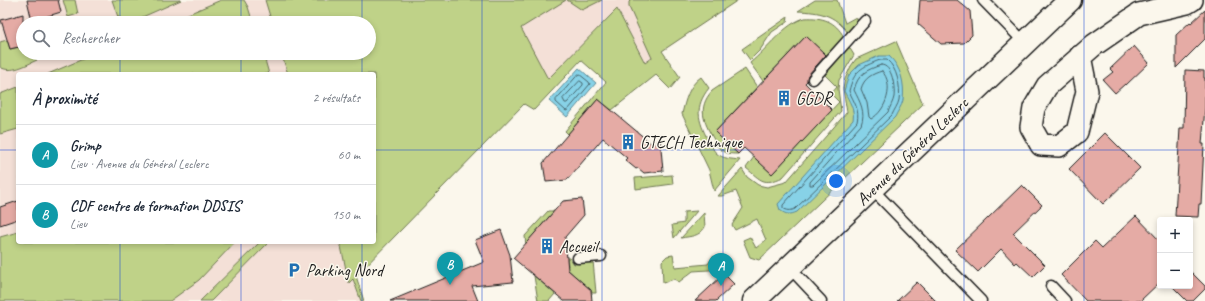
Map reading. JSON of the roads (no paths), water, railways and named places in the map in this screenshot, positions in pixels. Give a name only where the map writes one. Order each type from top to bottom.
[{"type":"main road","name":"Avenue du Général Leclerc","points":[[754,301],[1070,0]]},
{"type":"street","points":[[1080,56],[1138,14],[1186,3],[1192,0]]},
{"type":"lane","points":[[983,0],[1025,43]]},
{"type":"lane","points":[[813,79],[865,21]]},
{"type":"lane","points":[[872,189],[981,301]]},
{"type":"lane","points":[[578,258],[601,256]]},
{"type":"lane","points":[[789,267],[821,301]]},
{"type":"lane","points":[[1051,286],[1066,301]]},
{"type":"water","points":[[879,56],[889,56],[893,60],[897,65],[903,82],[903,100],[895,117],[797,212],[788,214],[782,212],[778,204],[853,120],[850,102],[844,91],[849,75],[859,65]]},
{"type":"water","points":[[579,68],[596,83],[567,117],[549,101]]},
{"type":"place","name":"GGDR","points":[[784,98]]},
{"type":"place","name":"GTECH Technique","points":[[628,142]]},
{"type":"place","name":"Accueil","points":[[547,246]]},
{"type":"place","name":"Parking Nord","points":[[294,270]]},
{"type":"place","name":"CDF centre de formation DDSIS","points":[[450,285]]},
{"type":"place","name":"Grimp","points":[[721,286]]}]
